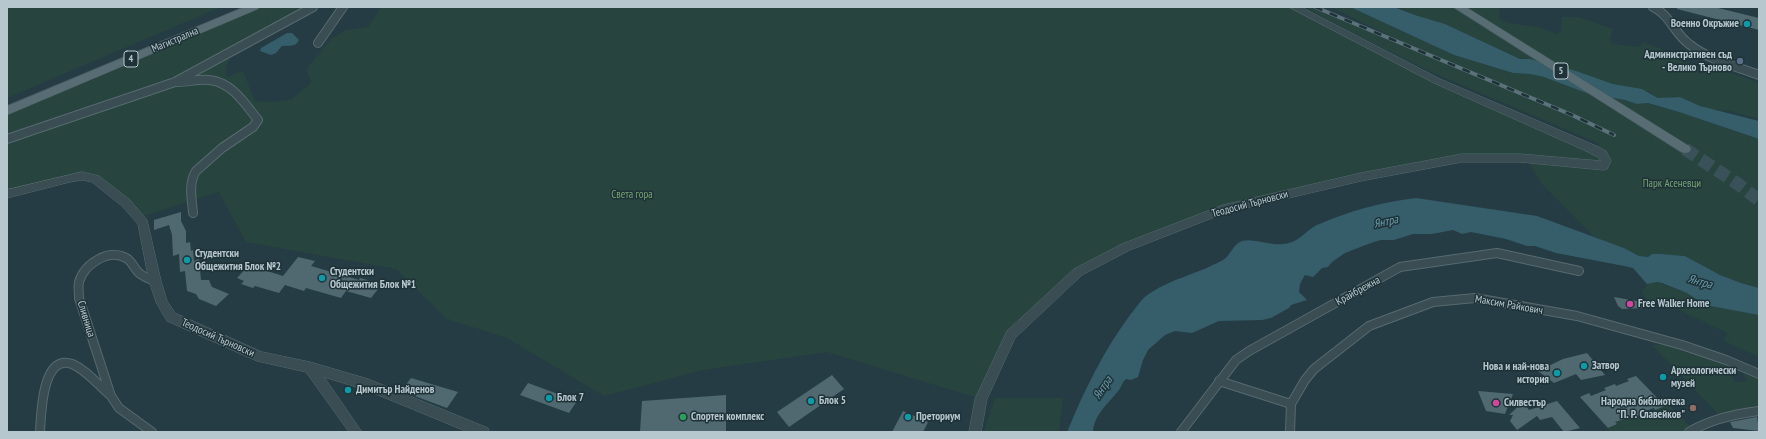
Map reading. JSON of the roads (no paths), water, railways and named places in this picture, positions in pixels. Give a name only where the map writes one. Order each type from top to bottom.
[{"type":"main road","name":"Магистрална","points":[[7,103],[240,7]]},
{"type":"main road","name":"Магистрална","points":[[7,111],[254,7]]},
{"type":"main road","name":"5","points":[[1458,7],[1685,149]]},
{"type":"street","points":[[7,139],[175,82],[313,7]]},
{"type":"street","points":[[318,43],[343,7]]},
{"type":"street","name":"Теодосий Търновски","points":[[975,432],[981,399],[1011,336],[1078,272],[1126,247],[1223,209],[1361,177],[1462,158],[1520,158],[1603,166],[1606,161],[1602,154],[1590,148],[1437,80],[1294,7]]},
{"type":"street","points":[[1653,7],[1665,14],[1678,34],[1694,49],[1714,58],[1759,74]]},
{"type":"street","points":[[175,82],[209,80],[222,84],[232,89],[258,120],[255,126],[220,150],[195,172],[191,194],[193,213]]},
{"type":"street","name":"Теодосий Търновски","points":[[7,194],[70,178],[82,176],[95,179],[126,203],[143,223],[155,281],[162,302],[171,317],[261,357],[310,367],[368,385],[482,432]]},
{"type":"street","name":"Крайбрежна","points":[[1181,432],[1236,360],[1249,351],[1327,309],[1400,267],[1497,253],[1579,271]]},
{"type":"street","name":"Сливница","points":[[152,432],[119,408],[110,396],[79,298],[79,282],[94,262],[111,255],[125,257],[130,260],[138,272],[155,281]]},
{"type":"street","name":"Максим Райкович","points":[[1290,432],[1291,404],[1305,380],[1314,369],[1369,326],[1433,302],[1465,298],[1475,298],[1577,316],[1682,344],[1759,374]]},
{"type":"street","points":[[40,432],[51,370],[60,363],[64,362],[73,365],[110,396]]},
{"type":"street","points":[[310,367],[356,432]]},
{"type":"street","points":[[1219,381],[1291,404]]},
{"type":"street","points":[[1689,432],[1697,426],[1734,415],[1759,411]]},
{"type":"water","points":[[1350,7],[1394,7],[1445,24],[1520,59],[1530,59],[1576,71],[1613,84],[1642,89],[1658,98],[1680,97],[1700,106],[1759,121],[1759,139],[1648,103],[1637,104],[1625,100],[1589,94],[1544,77],[1513,73],[1454,55]]},
{"type":"water","points":[[287,33],[292,33],[299,40],[296,44],[292,46],[282,46],[276,53],[271,55],[260,51],[261,48]]},
{"type":"water","name":"Янтра","points":[[1416,198],[1537,216],[1624,248],[1639,256],[1648,257],[1652,254],[1661,254],[1685,256],[1720,275],[1759,288],[1759,315],[1705,305],[1687,293],[1662,283],[1657,282],[1647,284],[1633,268],[1556,253],[1535,246],[1527,246],[1506,239],[1471,232],[1462,234],[1453,230],[1432,234],[1413,234],[1394,240],[1381,240],[1371,243],[1345,253],[1332,262],[1328,267],[1322,268],[1313,277],[1305,275],[1300,284],[1299,292],[1307,300],[1291,305],[1289,308],[1271,318],[1262,320],[1219,321],[1192,333],[1175,331],[1165,335],[1148,350],[1143,360],[1138,377],[1131,380],[1126,379],[1099,414],[1093,432],[1067,432],[1080,401],[1103,357],[1130,315],[1146,296],[1164,285],[1223,260],[1236,245],[1242,241],[1253,240],[1272,244],[1286,244],[1295,241],[1317,225],[1341,215],[1378,205]]},
{"type":"tunnel","points":[[1685,149],[1738,184],[1759,200]]},
{"type":"railway","points":[[1315,7],[1572,115],[1614,135]]},
{"type":"place","name":"Военно Окръжие","points":[[1747,24]]},
{"type":"place","name":"Административен съд - Велико Търново","points":[[1740,61]]},
{"type":"place","name":"Студентски Общежития Блок №2","points":[[187,260]]},
{"type":"place","name":"Студентски Общежития Блок №1","points":[[322,278]]},
{"type":"place","name":"Free Walker Home","points":[[1630,304]]},
{"type":"place","name":"Затвор","points":[[1584,366]]},
{"type":"place","name":"Нова и най-нова история","points":[[1557,373]]},
{"type":"place","name":"Археологически музей","points":[[1663,377]]},
{"type":"place","name":"Димитър Найденов","points":[[348,390]]},
{"type":"place","name":"Блок 7","points":[[549,398]]},
{"type":"place","name":"Блок 5","points":[[811,401]]},
{"type":"place","name":"Силвестър","points":[[1496,403]]},
{"type":"place","name":"Народна библиотека \"П. Р. Славейков\"","points":[[1693,408]]},
{"type":"place","name":"Спортен комплекс","points":[[683,417]]},
{"type":"place","name":"Преториум","points":[[908,417]]},
{"type":"park label","name":"Парк Асеневци","points":[[1672,184]]},
{"type":"park label","name":"Света гора","points":[[632,195]]}]
